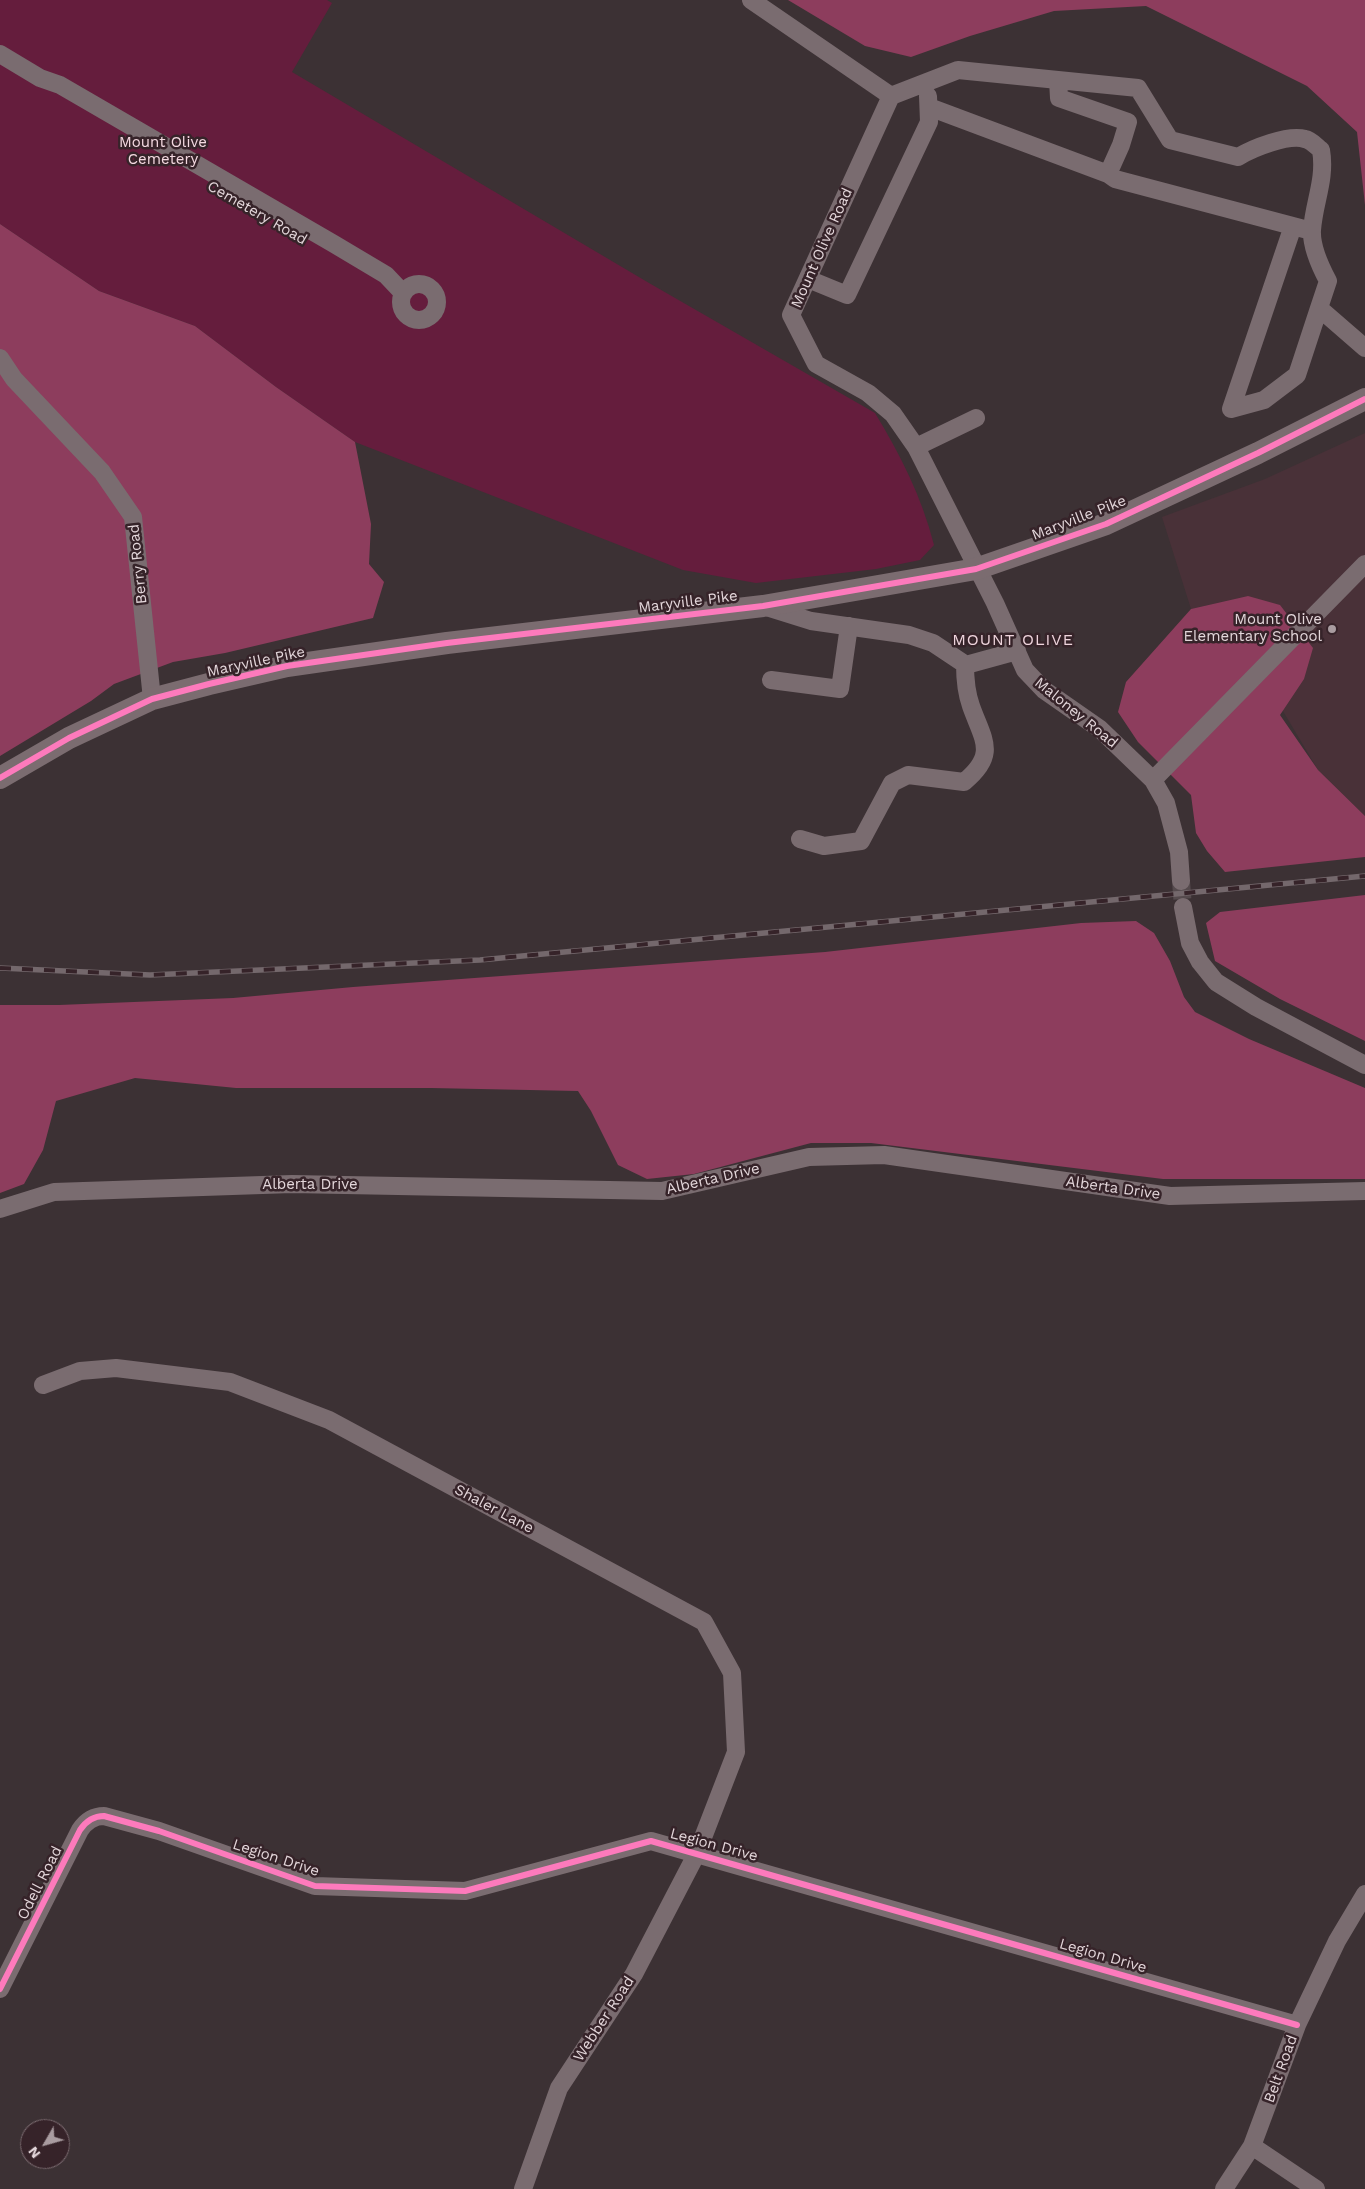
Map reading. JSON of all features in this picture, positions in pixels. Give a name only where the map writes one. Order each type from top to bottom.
[{"type":"main road","name":"Maryville Pike","points":[[0,778],[69,738],[152,699],[208,684],[296,665],[447,642],[763,606],[976,569],[1106,524],[1258,453],[1365,399]]},
{"type":"street","points":[[760,2],[891,96],[958,70],[1138,88],[1170,140],[1238,157],[1253,148],[1286,139],[1306,139],[1321,150],[1324,167],[1312,231],[1318,262],[1328,281],[1297,375],[1264,400],[1232,409],[1293,226]]},
{"type":"street","name":"Cemetery Road","points":[[0,54],[40,78],[55,94],[380,285],[403,293]]},
{"type":"street","points":[[1058,80],[1059,98],[1128,122],[1122,145],[1108,174]]},
{"type":"street","points":[[808,279],[847,295],[929,122],[928,82]]},
{"type":"street","name":"Mount Olive Road","points":[[891,96],[792,315],[816,364],[868,392],[893,414],[916,447],[976,569]]},
{"type":"street","points":[[929,107],[1108,174],[1115,179],[1312,231]]},
{"type":"street","points":[[1319,308],[1365,348]]},
{"type":"street","name":"Berry Road","points":[[0,358],[14,379],[102,472],[134,517],[152,699]]},
{"type":"street","points":[[916,447],[976,418]]},
{"type":"street","points":[[1153,780],[1365,564]]},
{"type":"street","name":"Maloney Road","points":[[976,569],[1025,670],[1044,690],[1100,729],[1153,780],[1166,803],[1179,852],[1180,881]]},
{"type":"street","points":[[763,606],[811,621],[909,635],[933,643],[965,664],[1017,651]]},
{"type":"street","points":[[771,680],[840,689],[849,626]]},
{"type":"street","points":[[800,839],[824,846],[861,841],[892,783],[908,775],[964,782],[975,773],[985,754],[985,740],[965,686],[965,664]]},
{"type":"street","points":[[1183,907],[1190,944],[1200,962],[1216,982],[1256,1007],[1365,1065]]},
{"type":"street","name":"Alberta Drive","points":[[0,1210],[54,1192],[292,1184],[662,1191],[810,1157],[884,1155],[1170,1196],[1365,1190]]},
{"type":"street","name":"Shaler Lane","points":[[43,1385],[80,1371],[116,1368],[230,1382],[329,1420],[704,1622],[732,1673],[736,1752],[697,1853]]},
{"type":"street","name":"Legion Drive","points":[[91,1819],[96,1816],[104,1816],[159,1830],[315,1886],[465,1891],[651,1841],[1297,2025]]},
{"type":"street","name":"Odell Road","points":[[0,1989],[80,1830],[91,1819]]},
{"type":"street","name":"Webber Road","points":[[523,2189],[559,2088],[634,1974],[697,1853]]},
{"type":"street","name":"Belt Road","points":[[1224,2189],[1252,2146],[1297,2025],[1338,1941],[1365,1894]]},
{"type":"street","points":[[1252,2146],[1316,2189]]},
{"type":"shaded area","points":[[788,0],[1365,0],[1365,205],[1357,132],[1307,86],[1146,6],[1054,11],[970,36],[911,57],[865,46]]},
{"type":"shaded area","points":[[0,224],[99,291],[195,326],[276,387],[355,442],[371,524],[369,564],[384,582],[373,618],[225,653],[173,662],[114,684],[91,701],[0,756]]},
{"type":"shaded area","name":"Mount Olive Elementary School","points":[[1365,433],[1365,816],[1318,770],[1280,706],[1248,596],[1191,609],[1162,517],[1265,479]]},
{"type":"shaded area","points":[[1248,596],[1280,605],[1313,648],[1304,679],[1280,715],[1318,770],[1365,816],[1365,857],[1225,872],[1207,851],[1196,833],[1191,795],[1138,742],[1118,712],[1126,682],[1191,609]]},
{"type":"shaded area","points":[[1365,895],[1365,1041],[1280,999],[1215,961],[1206,923],[1220,912]]},
{"type":"shaded area","points":[[1136,921],[1154,933],[1170,961],[1184,997],[1195,1012],[1249,1039],[1365,1088],[1365,1179],[1163,1179],[871,1143],[811,1143],[694,1174],[647,1179],[618,1165],[591,1111],[578,1091],[431,1088],[236,1088],[135,1078],[56,1101],[43,1150],[24,1184],[0,1193],[0,1005],[59,1005],[233,998],[353,987],[825,952],[1081,923]]},
{"type":"green space","name":"Mount Olive Cemetery","points":[[0,0],[327,0],[332,3],[292,72],[649,283],[875,413],[893,444],[917,493],[934,545],[920,560],[876,569],[756,583],[683,570],[355,442],[276,387],[195,326],[99,291],[0,224]]},
{"type":"tunnel","points":[[1181,881],[1183,907]]},
{"type":"railway","points":[[0,968],[150,975],[480,960],[1365,876]]},
{"type":"cycle path","points":[[0,778],[69,738],[152,699],[287,666],[447,643],[763,606],[976,569],[1106,524],[1258,453],[1365,399]]},
{"type":"cycle path","points":[[0,1989],[80,1830],[90,1820],[104,1816],[159,1831],[315,1886],[465,1891],[651,1841],[1297,2025]]},
{"type":"place","name":"Mount Olive Elementary School","points":[[1332,629]]},
{"type":"district","name":"MOUNT OLIVE","points":[[1013,640]]}]
